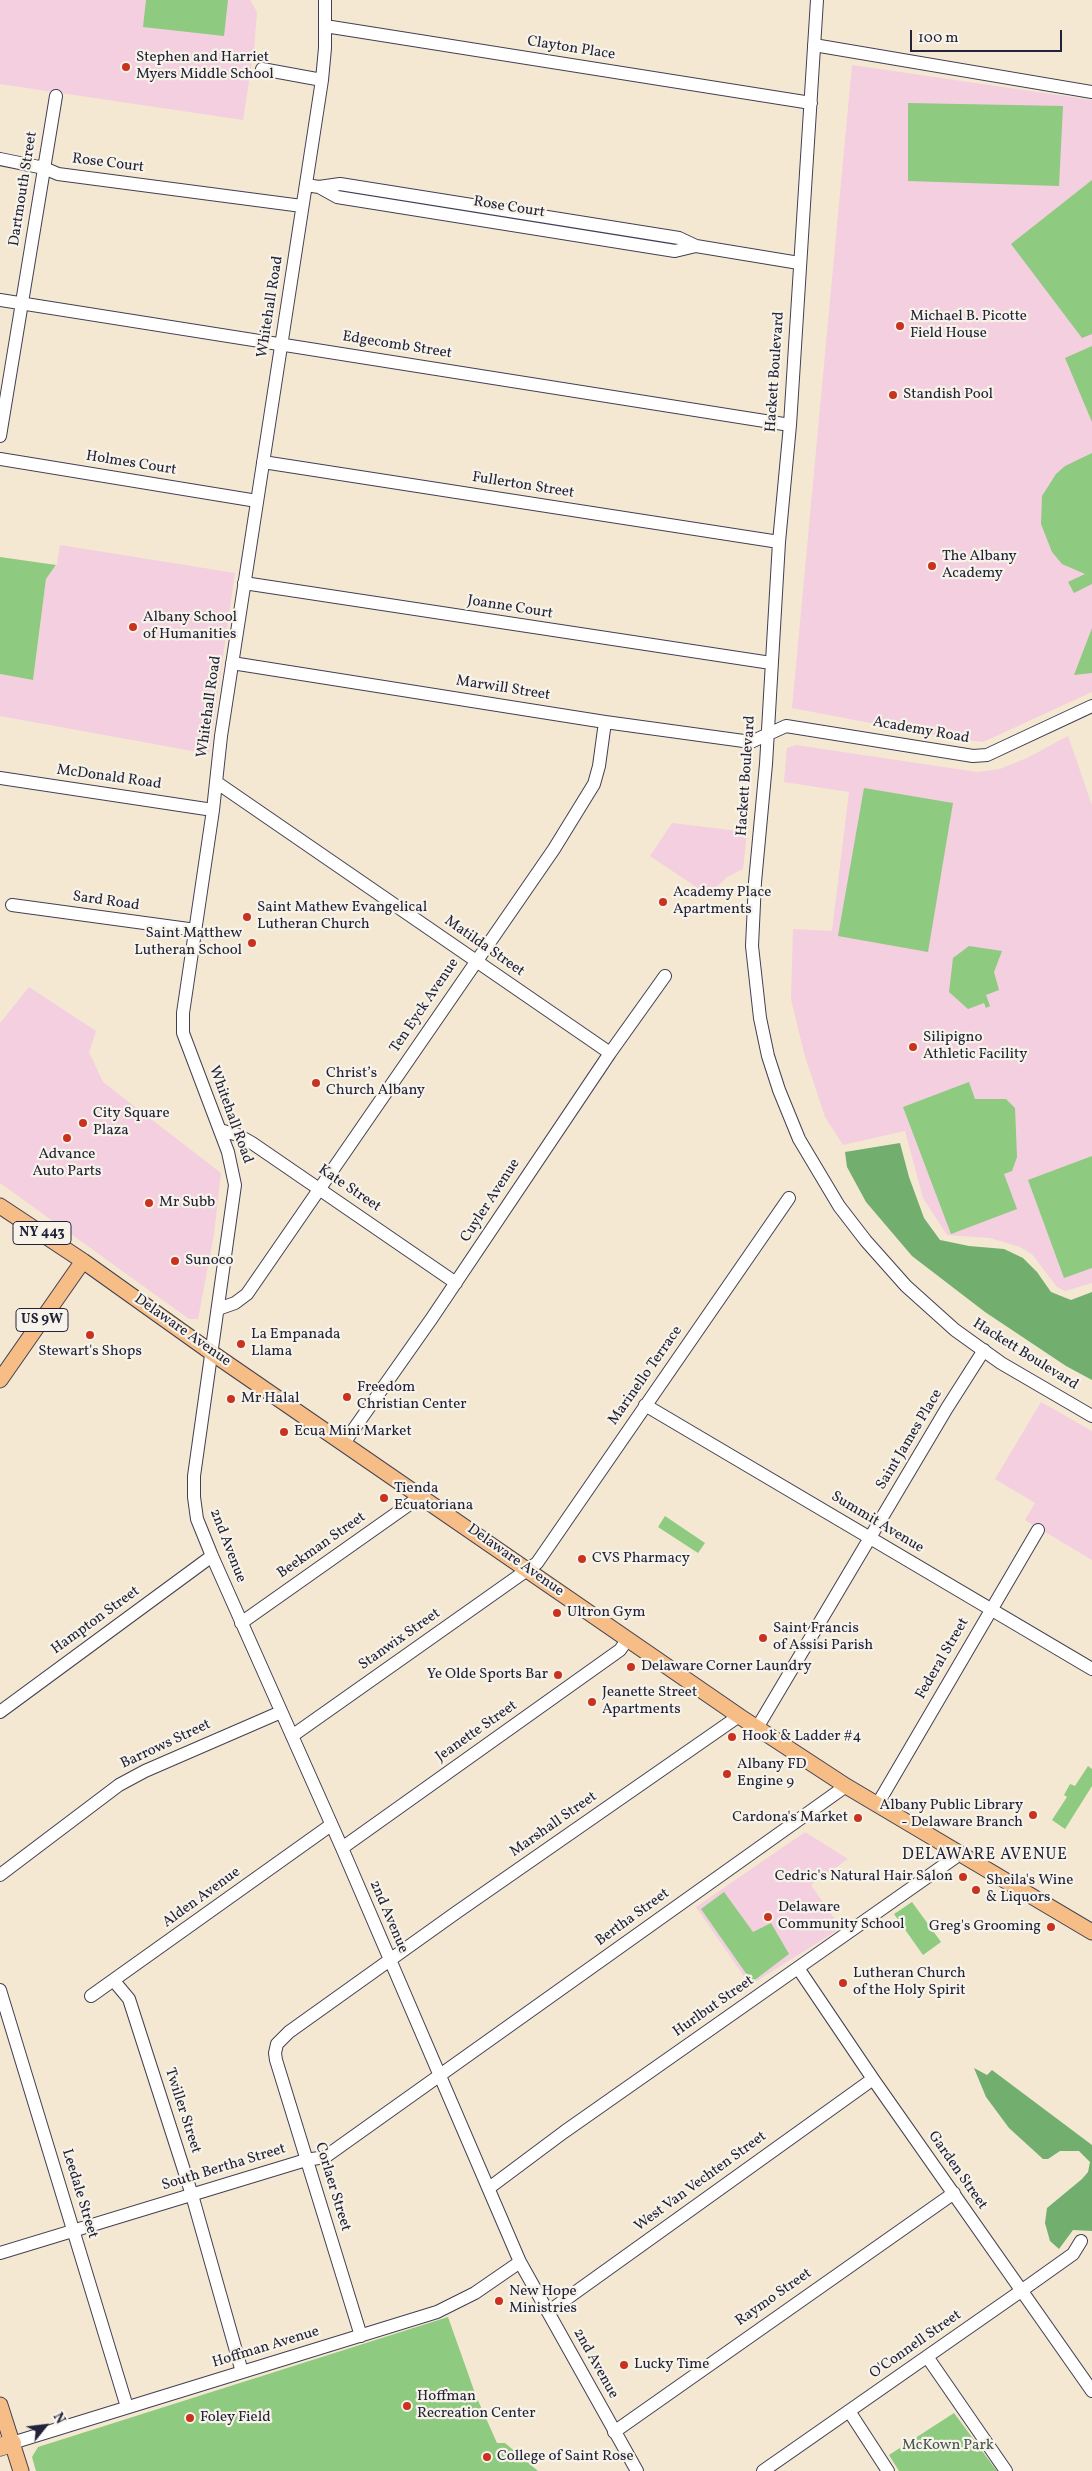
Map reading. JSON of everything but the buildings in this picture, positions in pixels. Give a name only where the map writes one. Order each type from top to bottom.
[{"type":"main road","name":"Delaware Avenue","points":[[0,1206],[84,1261],[212,1353],[757,1728],[877,1805],[1092,1932]]},
{"type":"main road","name":"US 9W","points":[[0,1380],[84,1261]]},
{"type":"main road","points":[[0,2406],[6,2445],[21,2471]]},
{"type":"street","name":"Whitehall Road","points":[[212,1353],[235,1185],[233,1170],[220,1130],[183,1033],[183,1013],[213,810],[232,663],[322,80],[325,0]]},
{"type":"street","name":"Hackett Boulevard","points":[[817,0],[790,425],[779,542],[767,734],[755,882],[752,946],[760,1018],[768,1056],[779,1090],[799,1139],[839,1206],[866,1241],[906,1286],[955,1330],[984,1350],[1092,1416]]},
{"type":"street","name":"Clayton Place","points":[[325,26],[811,104]]},
{"type":"street","points":[[814,45],[1092,92]]},
{"type":"street","points":[[262,69],[322,80]]},
{"type":"street","name":"Dartmouth Street","points":[[0,436],[56,96]]},
{"type":"street","name":"Rose Court","points":[[0,160],[44,168],[58,174],[302,206]]},
{"type":"street","name":"Rose Court","points":[[306,185],[319,187],[340,184],[679,238],[696,246],[800,263]]},
{"type":"street","name":"Edgecomb Street","points":[[0,300],[790,425]]},
{"type":"street","name":"Holmes Court","points":[[0,459],[257,501]]},
{"type":"street","name":"Fullerton Street","points":[[263,462],[779,542]]},
{"type":"street","name":"Joanne Court","points":[[244,583],[771,663]]},
{"type":"street","name":"Marwill Street","points":[[232,663],[605,722],[751,742],[767,734]]},
{"type":"street","name":"Academy Road","points":[[767,734],[786,726],[968,756],[987,755],[1092,706]]},
{"type":"street","name":"Ten Eyck Avenue","points":[[218,1309],[236,1304],[247,1294],[554,849],[594,784],[599,766],[605,722]]},
{"type":"street","name":"McDonald Road","points":[[0,778],[213,810]]},
{"type":"street","name":"Matilda Street","points":[[216,782],[610,1053]]},
{"type":"street","name":"Sard Road","points":[[12,905],[196,930]]},
{"type":"street","name":"Cuyler Avenue","points":[[344,1443],[456,1283],[610,1053],[666,976]]},
{"type":"street","name":"Kate Street","points":[[220,1130],[238,1135],[252,1143],[456,1283]]},
{"type":"street","name":"Marinello Terrace","points":[[527,1570],[537,1562],[790,1198]]},
{"type":"street","name":"Saint James Place","points":[[757,1728],[984,1350]]},
{"type":"street","name":"2nd Avenue","points":[[212,1353],[194,1483],[197,1519],[342,1848],[389,1962],[520,2262],[637,2471]]},
{"type":"street","name":"Summit Avenue","points":[[646,1405],[1092,1669]]},
{"type":"street","name":"Beekman Street","points":[[242,1623],[421,1496]]},
{"type":"street","name":"Federal Street","points":[[877,1805],[1038,1530]]},
{"type":"street","name":"Hampton Street","points":[[0,1712],[212,1556]]},
{"type":"street","name":"Stanwix Street","points":[[292,1736],[527,1570]]},
{"type":"street","name":"Jeanette Street","points":[[342,1848],[620,1650],[627,1640]]},
{"type":"street","name":"Barrows Street","points":[[0,1875],[119,1785],[145,1771],[281,1712]]},
{"type":"street","name":"Marshall Street","points":[[276,2048],[289,2032],[739,1716]]},
{"type":"street","name":"Bertha Street","points":[[439,2076],[846,1786]]},
{"type":"street","name":"Alden Avenue","points":[[91,1996],[331,1825]]},
{"type":"street","name":"Hurlbut Street","points":[[489,2188],[564,2132],[960,1854]]},
{"type":"street","name":"Garden Street","points":[[798,1968],[873,2079],[1092,2391]]},
{"type":"street","name":"Twiller Street","points":[[114,1981],[129,1999],[192,2195],[242,2372]]},
{"type":"street","name":"Leedale Street","points":[[0,1990],[127,2407]]},
{"type":"street","name":"Corlaer Street","points":[[276,2048],[276,2060],[360,2336]]},
{"type":"street","name":"South Bertha Street","points":[[0,2253],[306,2160],[325,2156],[439,2076]]},
{"type":"street","name":"West Van Vechten Street","points":[[548,2312],[873,2079]]},
{"type":"street","name":"Raymo Street","points":[[614,2432],[954,2193]]},
{"type":"street","name":"O'Connell Street","points":[[770,2469],[849,2411],[928,2358],[1073,2254],[1081,2241]]},
{"type":"street","name":"Hoffman Avenue","points":[[6,2445],[444,2310],[475,2293],[520,2262]]},
{"type":"street","points":[[928,2358],[1006,2471]]},
{"type":"street","points":[[849,2411],[888,2471]]},
{"type":"shaded area","name":"Stephen and Harriet Myers Middle School","points":[[0,0],[250,0],[257,12],[254,49],[243,120],[0,84]]},
{"type":"shaded area","points":[[852,65],[1092,100],[1092,692],[983,742],[944,737],[792,708]]},
{"type":"shaded area","name":"Albany School of Humanities","points":[[60,545],[235,573],[209,754],[0,716],[0,674],[33,680],[46,579],[57,565]]},
{"type":"shaded area","points":[[1068,736],[1092,805],[1092,1283],[1065,1291],[1057,1287],[1032,1254],[1020,1247],[990,1238],[947,1235],[923,1198],[905,1131],[843,1145],[825,1117],[804,1053],[791,999],[793,929],[832,931],[849,792],[784,782],[787,748],[796,745],[977,772],[1000,769],[1029,757]]},
{"type":"shaded area","points":[[672,823],[747,832],[743,869],[727,877],[708,895],[650,856]]},
{"type":"shaded area","name":"City Square Plaza","points":[[29,987],[96,1031],[89,1052],[103,1082],[221,1173],[214,1234],[198,1319],[189,1319],[0,1183],[0,1023]]},
{"type":"shaded area","points":[[1041,1402],[1092,1431],[1092,1560],[1025,1520],[1035,1503],[995,1479]]},
{"type":"shaded area","name":"Delaware Community School","points":[[805,1832],[848,1859],[811,1885],[841,1928],[750,1985],[696,1907]]},
{"type":"green space","points":[[146,0],[228,0],[224,36],[143,27]]},
{"type":"green space","points":[[908,103],[1063,106],[1059,186],[908,181]]},
{"type":"green space","points":[[1092,180],[1092,334],[1082,338],[1011,244]]},
{"type":"green space","points":[[1092,346],[1092,422],[1065,358]]},
{"type":"green space","points":[[1092,453],[1092,584],[1074,593],[1068,582],[1085,574],[1062,564],[1052,552],[1041,524],[1042,496],[1056,474],[1065,466]]},
{"type":"green space","points":[[0,557],[56,565],[46,579],[33,680],[0,674]]},
{"type":"green space","points":[[1092,628],[1092,673],[1074,675]]},
{"type":"green space","points":[[864,788],[953,803],[928,952],[838,936]]},
{"type":"green space","points":[[969,946],[1002,951],[994,972],[999,990],[986,995],[990,1006],[986,1008],[984,1003],[968,1009],[949,992],[953,958]]},
{"type":"green space","points":[[969,1082],[975,1099],[1006,1099],[1015,1108],[1017,1157],[1012,1171],[1004,1174],[1017,1209],[951,1234],[903,1107]]},
{"type":"green space","points":[[900,1143],[909,1177],[924,1218],[940,1240],[969,1246],[1004,1249],[1023,1258],[1037,1272],[1051,1292],[1071,1300],[1092,1292],[1092,1380],[1066,1366],[985,1312],[912,1256],[866,1202],[847,1167],[845,1152]]},
{"type":"green space","points":[[1092,1156],[1092,1268],[1064,1278],[1028,1180]]},
{"type":"green space","points":[[665,1516],[705,1543],[698,1553],[658,1527]]},
{"type":"green space","points":[[1088,1766],[1092,1769],[1092,1786],[1065,1829],[1052,1820],[1067,1797],[1064,1795],[1070,1784],[1075,1786]]},
{"type":"green space","points":[[724,1892],[753,1932],[771,1923],[789,1954],[752,1982],[701,1909]]},
{"type":"green space","points":[[912,1902],[941,1942],[923,1955],[894,1914]]},
{"type":"green space","points":[[974,2068],[987,2075],[992,2070],[1092,2145],[1092,2231],[1073,2230],[1059,2249],[1050,2241],[1045,2223],[1047,2208],[1082,2179],[1088,2172],[1090,2162],[1079,2151],[1060,2151],[1048,2159],[1043,2159],[1009,2128],[986,2097]]},
{"type":"green space","points":[[448,2317],[476,2396],[497,2443],[505,2443],[538,2471],[36,2471],[32,2457],[38,2447]]},
{"type":"green space","name":"McKown Park","points":[[954,2413],[997,2471],[899,2471],[889,2455]]},
{"type":"place","name":"Stephen and Harriet Myers Middle School","points":[[126,67]]},
{"type":"place","name":"Michael B. Picotte Field House","points":[[900,326]]},
{"type":"place","name":"Standish Pool","points":[[893,395]]},
{"type":"place","name":"The Albany Academy","points":[[932,566]]},
{"type":"place","name":"Albany School of Humanities","points":[[133,627]]},
{"type":"place","name":"Academy Place Apartments","points":[[663,902]]},
{"type":"place","name":"Saint Mathew Evangelical Lutheran Church","points":[[247,917]]},
{"type":"place","name":"Saint Matthew Lutheran School","points":[[252,943]]},
{"type":"place","name":"Silipigno Athletic Facility","points":[[913,1047]]},
{"type":"place","name":"Christ’s Church Albany","points":[[316,1083]]},
{"type":"place","name":"City Square Plaza","points":[[83,1123]]},
{"type":"place","name":"Advance Auto Parts","points":[[67,1138]]},
{"type":"place","name":"Mr Subb","points":[[149,1203]]},
{"type":"place","name":"Sunoco","points":[[175,1261]]},
{"type":"place","name":"Stewart's Shops","points":[[90,1335]]},
{"type":"place","name":"La Empanada Llama","points":[[241,1344]]},
{"type":"place","name":"Freedom Christian Center","points":[[347,1397]]},
{"type":"place","name":"Mr Halal","points":[[231,1399]]},
{"type":"place","name":"Ecua Mini Market","points":[[284,1432]]},
{"type":"place","name":"Tienda Ecuatoriana","points":[[384,1498]]},
{"type":"place","name":"CVS Pharmacy","points":[[582,1559]]},
{"type":"place","name":"Ultron Gym","points":[[557,1613]]},
{"type":"place","name":"Saint Francis of Assisi Parish","points":[[763,1638]]},
{"type":"place","name":"Delaware Corner Laundry","points":[[631,1667]]},
{"type":"place","name":"Ye Olde Sports Bar","points":[[558,1675]]},
{"type":"place","name":"Jeanette Street Apartments","points":[[592,1702]]},
{"type":"place","name":"Hook & Ladder #4","points":[[732,1737]]},
{"type":"place","name":"Albany FD Engine 9","points":[[727,1774]]},
{"type":"place","name":"Albany Public Library - Delaware Branch","points":[[1033,1815]]},
{"type":"place","name":"Cardona's Market","points":[[858,1818]]},
{"type":"place","name":"Cedric's Natural Hair Salon","points":[[963,1877]]},
{"type":"place","name":"Sheila's Wine & Liquors","points":[[976,1890]]},
{"type":"place","name":"Delaware Community School","points":[[768,1917]]},
{"type":"place","name":"Greg's Grooming","points":[[1051,1927]]},
{"type":"place","name":"Lutheran Church of the Holy Spirit","points":[[843,1983]]},
{"type":"place","name":"New Hope Ministries","points":[[499,2301]]},
{"type":"place","name":"Lucky Time","points":[[624,2365]]},
{"type":"place","name":"Hoffman Recreation Center","points":[[407,2406]]},
{"type":"place","name":"Foley Field","points":[[190,2418]]},
{"type":"place","name":"College of Saint Rose","points":[[487,2457]]},
{"type":"district","name":"DELAWARE AVENUE","points":[[985,1856]]}]
